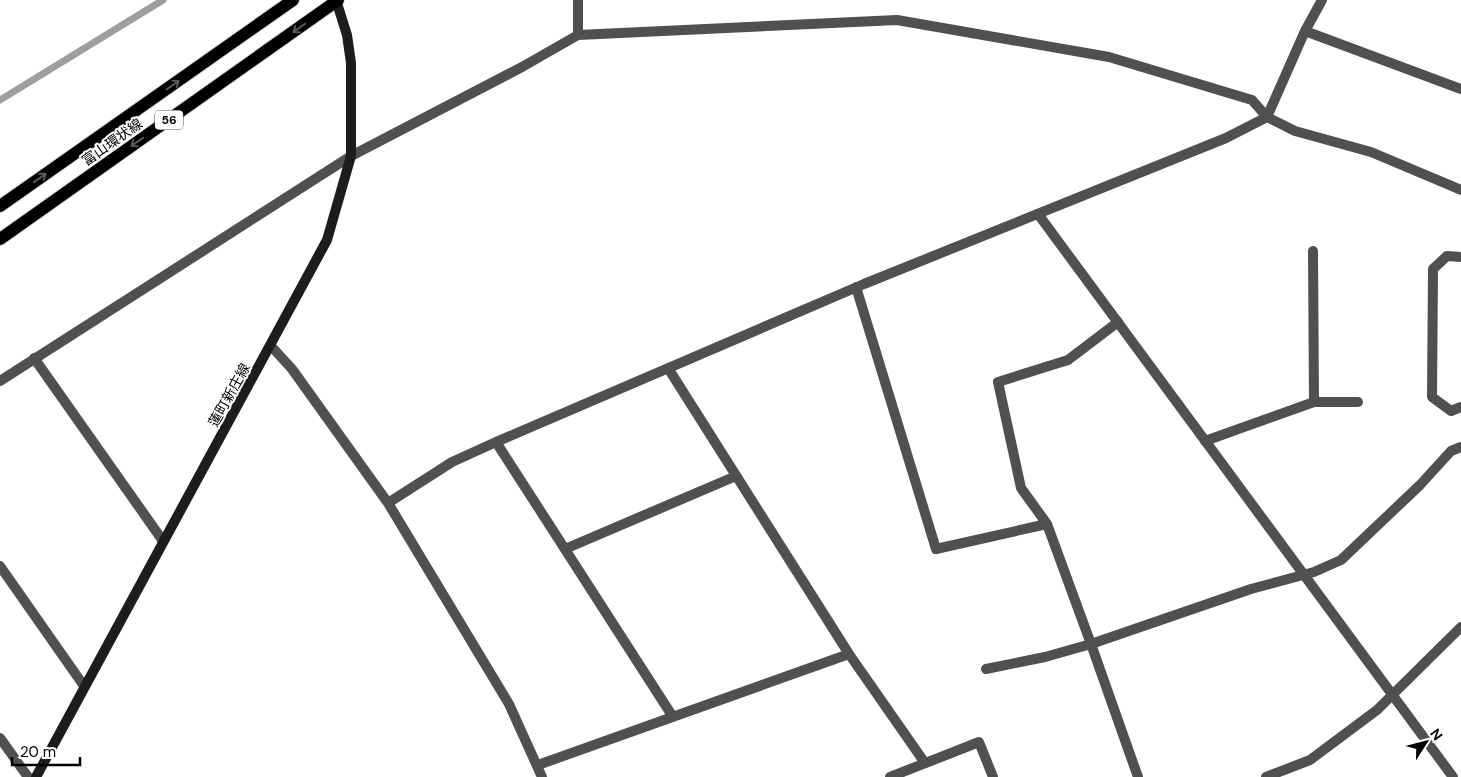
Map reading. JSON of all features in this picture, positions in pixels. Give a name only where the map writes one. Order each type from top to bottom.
[{"type":"main road","name":"富山環状線","points":[[0,206],[293,0]]},
{"type":"main road","name":"富山環状線","points":[[0,239],[337,0]]},
{"type":"main road","name":"蓮町新庄線","points":[[36,777],[327,240],[351,156],[351,62],[347,35],[337,0]]},
{"type":"street","points":[[578,0],[578,35]]},
{"type":"street","points":[[388,503],[452,462],[496,442],[856,287],[1226,138],[1267,117],[1305,31],[1322,0]]},
{"type":"street","points":[[0,381],[351,156],[522,67],[578,35],[897,20],[1108,57],[1252,100],[1267,117],[1295,131],[1371,152],[1461,190]]},
{"type":"street","points":[[1305,31],[1461,89]]},
{"type":"street","points":[[1038,214],[1453,777]]},
{"type":"street","points":[[1313,252],[1314,402]]},
{"type":"street","points":[[1461,257],[1447,256],[1433,269],[1432,397],[1451,411],[1461,408]]},
{"type":"street","points":[[856,287],[936,548],[1047,524]]},
{"type":"street","points":[[1118,322],[1068,360],[998,382],[1021,488],[1047,524],[1138,777]]},
{"type":"street","points":[[271,346],[292,369],[388,503],[509,704],[542,777]]},
{"type":"street","points":[[34,358],[164,541]]},
{"type":"street","points":[[668,368],[849,654],[925,763]]},
{"type":"street","points":[[1205,441],[1314,402],[1358,402]]},
{"type":"street","points":[[496,442],[673,717]]},
{"type":"street","points":[[986,669],[1045,657],[1091,644],[1250,589],[1314,572],[1341,560],[1420,485],[1451,451],[1461,447]]},
{"type":"street","points":[[565,549],[736,476]]},
{"type":"street","points":[[0,566],[84,686]]},
{"type":"street","points":[[1266,777],[1310,760],[1377,710],[1461,627]]},
{"type":"street","points":[[538,765],[849,654]]},
{"type":"street","points":[[0,738],[28,777]]},
{"type":"street","points":[[890,777],[979,742],[993,777]]},
{"type":"waterway","points":[[0,100],[163,0]]}]
